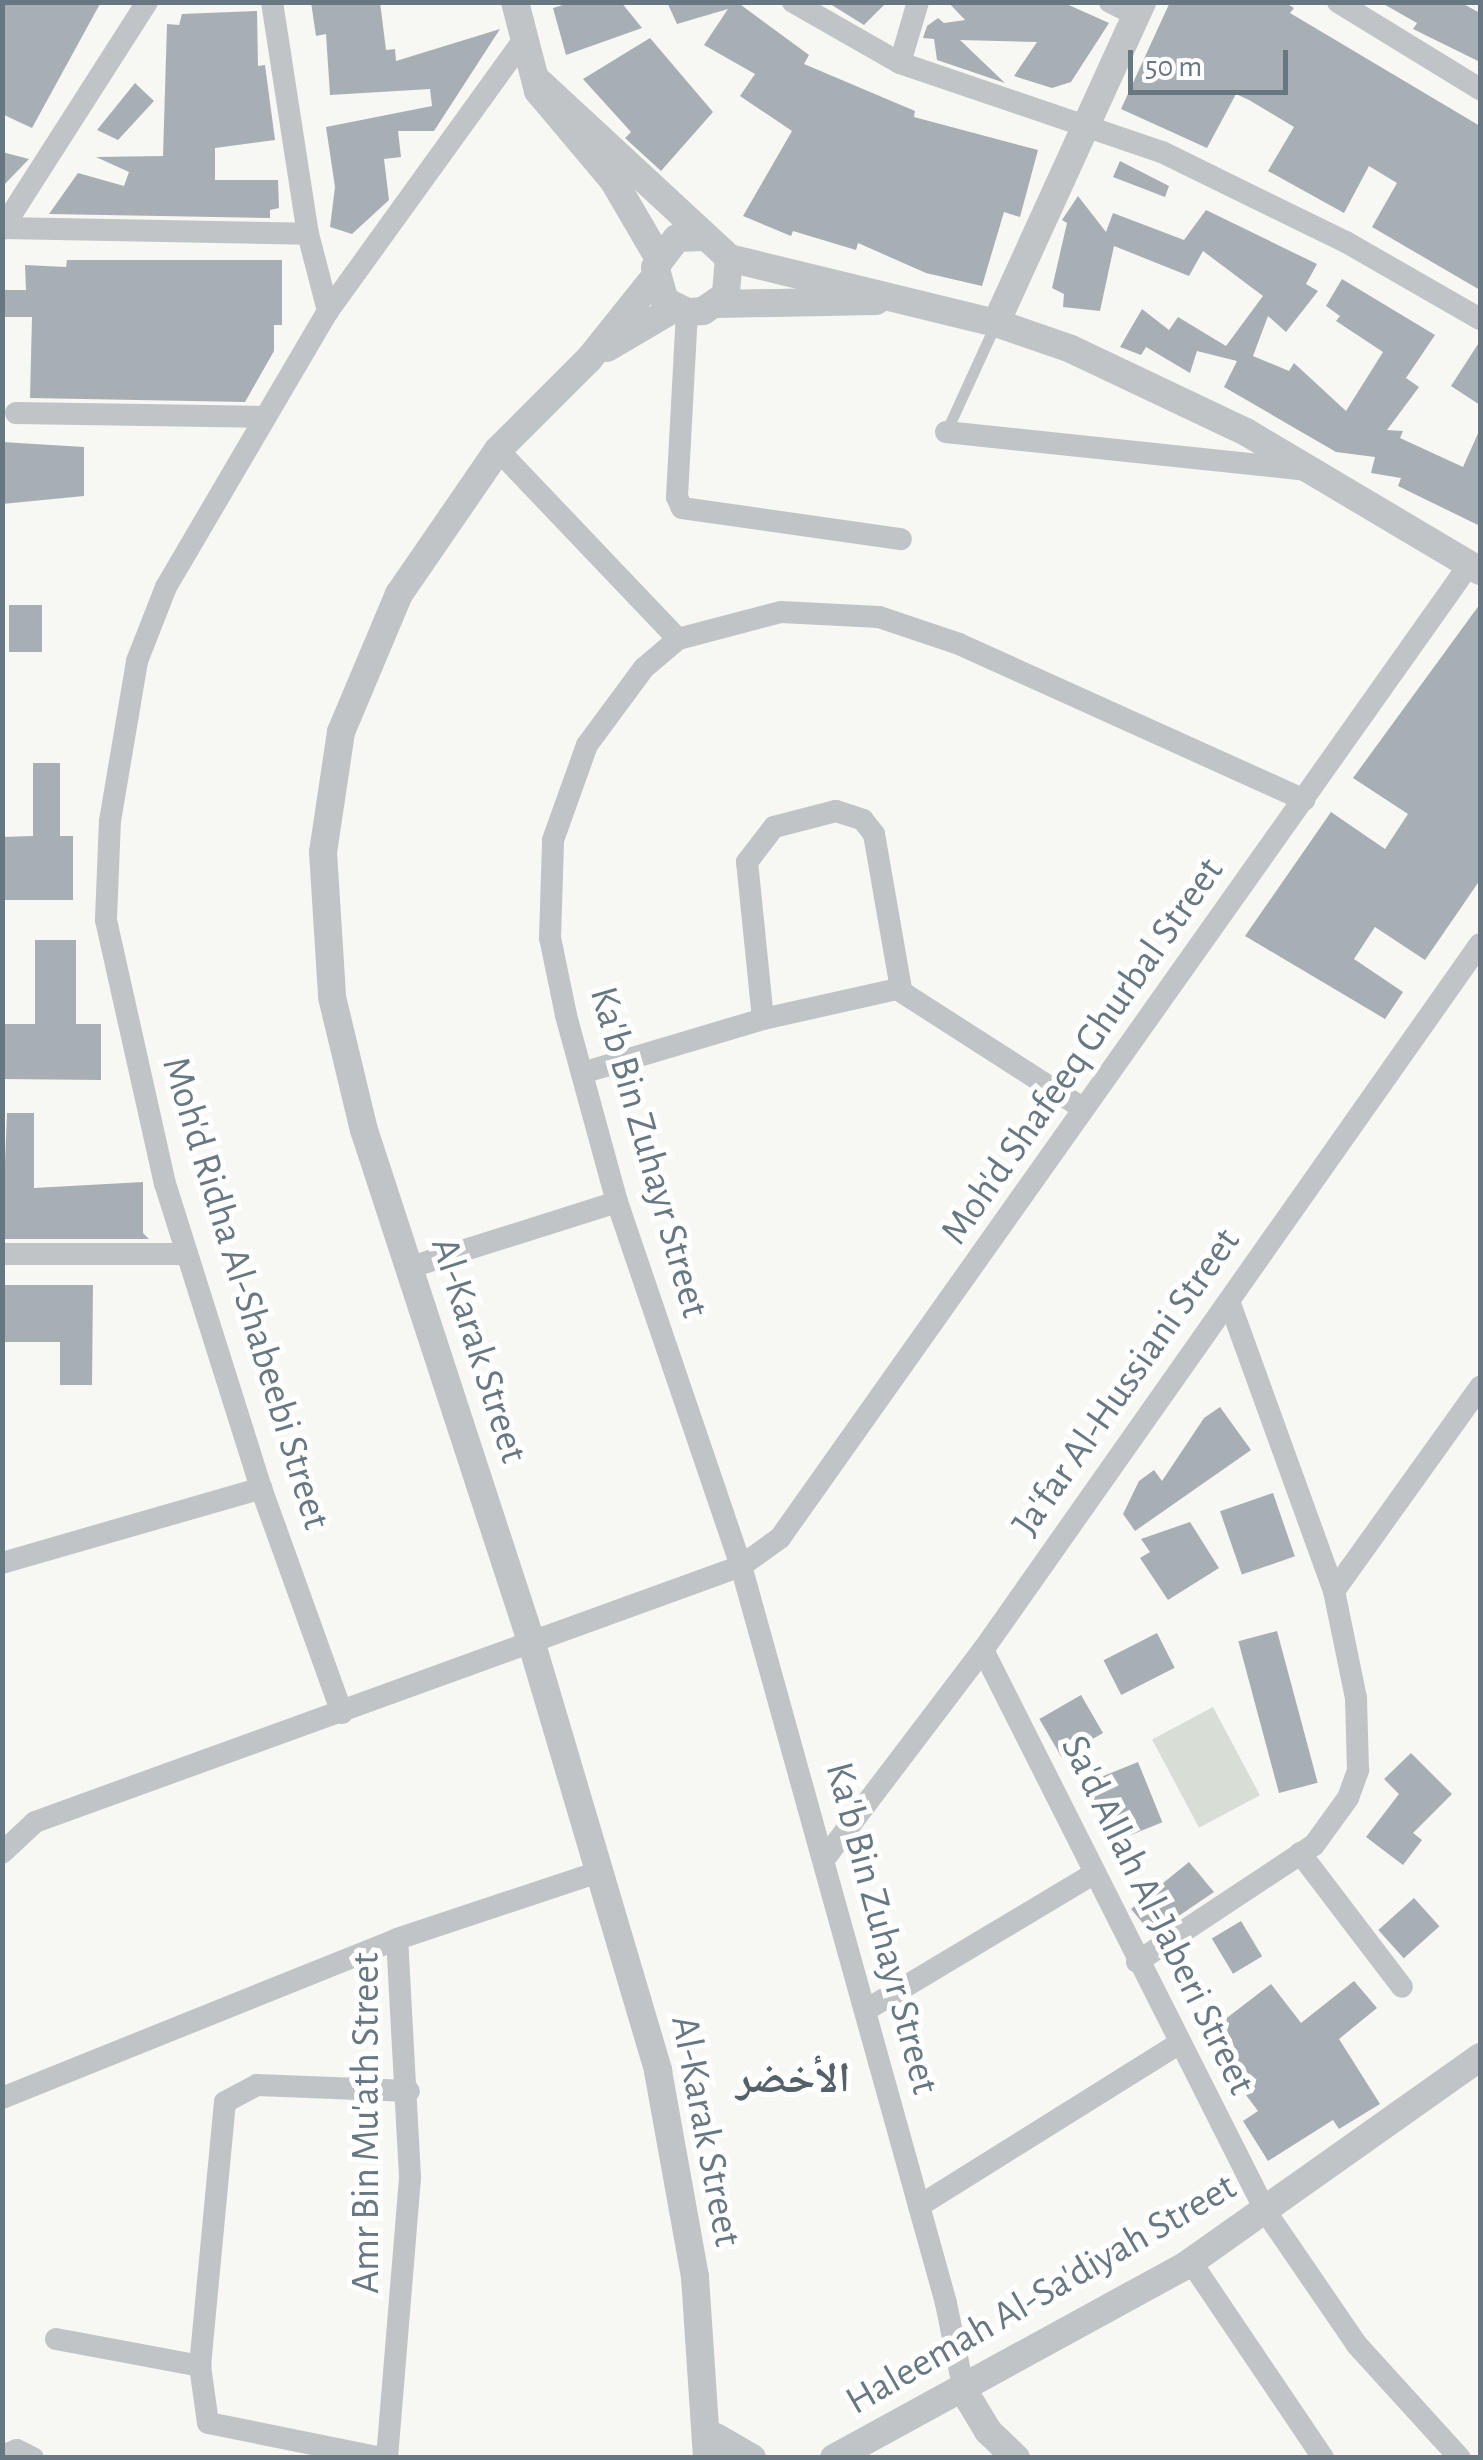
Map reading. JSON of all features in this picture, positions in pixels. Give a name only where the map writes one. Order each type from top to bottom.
[{"type":"street","points":[[3,229],[147,2]]},
{"type":"street","points":[[272,2],[308,234],[328,311]]},
{"type":"street","points":[[515,2],[520,43],[537,80],[563,125],[613,180],[681,310],[677,497],[682,508],[902,539]]},
{"type":"street","points":[[793,2],[900,64],[1000,101],[1086,122],[1346,242],[1480,320]]},
{"type":"street","points":[[900,64],[918,2]]},
{"type":"street","points":[[996,323],[1140,9],[1110,2]]},
{"type":"street","points":[[1338,2],[1480,89]]},
{"type":"street","name":"Moh'd Ridha Al-Shabeebi Street","points":[[342,1713],[261,1488],[187,1254],[106,918],[110,821],[137,661],[166,587],[328,311],[520,43]]},
{"type":"street","points":[[537,80],[728,258],[996,323],[1146,381],[1475,568]]},
{"type":"street","points":[[3,229],[308,234]]},
{"type":"street","points":[[656,267],[677,238],[704,236]]},
{"type":"street","points":[[718,304],[731,283],[728,258]]},
{"type":"street","name":"Al-Karak Street","points":[[656,267],[589,359],[498,450],[399,594],[341,732],[326,803],[332,997],[364,1130],[531,1641],[602,1870],[658,2071],[680,2181],[702,2341],[710,2447]]},
{"type":"street","points":[[681,310],[718,304],[903,300]]},
{"type":"street","name":"Al-Karak Street","points":[[589,359],[681,310]]},
{"type":"street","points":[[16,412],[263,417]]},
{"type":"street","points":[[946,432],[1307,470]]},
{"type":"street","points":[[498,450],[678,639]]},
{"type":"street","name":"Moh'd Shafeeq Ghurbal Street","points":[[531,1641],[741,1566],[788,1529],[1080,1107],[1475,568]]},
{"type":"street","name":"Ka'b Bin Zuhayr Street","points":[[971,2386],[959,2357],[825,1858],[741,1566],[617,1202],[582,1073],[550,938],[553,840],[587,745],[613,701],[678,639],[782,612],[879,616],[1078,695],[1304,800]]},
{"type":"street","points":[[763,1019],[746,873],[751,851],[774,827],[836,812],[864,820],[874,834],[901,989]]},
{"type":"street","name":"Ja'far Al-Hussiani Street","points":[[825,1858],[983,1650],[1230,1304],[1471,979],[1480,944]]},
{"type":"street","points":[[582,1073],[763,1019],[901,989],[1080,1107]]},
{"type":"street","points":[[411,1267],[617,1202]]},
{"type":"street","points":[[2,1254],[187,1254]]},
{"type":"street","points":[[1137,1962],[1300,1854],[1334,1821],[1358,1770],[1356,1698],[1334,1591],[1230,1304]]},
{"type":"street","points":[[1334,1591],[1480,1387]]},
{"type":"street","points":[[2,1563],[261,1488]]},
{"type":"street","points":[[2,1853],[35,1822],[531,1641]]},
{"type":"street","name":"Sa'd Allah Al-Jaberi Street","points":[[983,1650],[1178,2046],[1266,2212],[1367,2358],[1460,2458]]},
{"type":"street","points":[[1300,1854],[1402,1987]]},
{"type":"street","name":"Amr Bin Mu'ath Street","points":[[384,2458],[404,2294],[409,2091],[397,1939],[602,1870]]},
{"type":"street","points":[[866,2010],[1095,1873]]},
{"type":"street","points":[[2,2098],[397,1939]]},
{"type":"street","points":[[919,2206],[1178,2046]]},
{"type":"street","name":"Haleemah Al-Sa'diyah Street","points":[[834,2458],[1192,2262],[1480,2057]]},
{"type":"street","points":[[384,2458],[208,2423],[200,2366],[225,2102],[257,2085],[409,2091]]},
{"type":"street","points":[[1192,2262],[1323,2458]]},
{"type":"street","points":[[56,2339],[200,2366]]},
{"type":"street","points":[[971,2386],[988,2432],[1016,2457]]},
{"type":"street","points":[[710,2447],[752,2458]]},
{"type":"street","points":[[2,2456],[17,2450],[33,2458]]},
{"type":"lane","points":[[946,432],[996,323]]},
{"type":"shaded area","points":[[1213,1707],[1260,1795],[1199,1828],[1152,1739]]},
{"type":"building","points":[[2,2],[101,2],[32,128],[2,114]]},
{"type":"building","points":[[311,2],[380,2],[386,50],[395,49],[396,61],[500,29],[434,131],[398,131],[401,157],[384,159],[389,200],[352,234],[330,227],[335,187],[326,127],[432,106],[430,89],[330,95],[326,34],[316,36]]},
{"type":"building","points":[[573,2],[621,2],[642,28],[566,55],[553,8]]},
{"type":"building","points":[[667,2],[737,2],[809,55],[804,64],[915,111],[914,117],[1038,150],[1020,217],[1004,212],[982,286],[926,273],[858,243],[856,250],[793,231],[791,236],[743,216],[792,131],[740,96],[755,74],[704,45],[728,9],[677,24]]},
{"type":"building","points":[[827,2],[887,2],[864,25]]},
{"type":"building","points":[[948,2],[1062,2],[1109,23],[1071,82],[1052,88],[1014,76],[1037,42],[960,40],[1005,83],[937,60],[934,39],[923,38],[927,26],[938,18],[944,23],[965,20]]},
{"type":"building","points":[[1170,2],[1284,2],[1294,8],[1290,13],[1480,126],[1480,290],[1372,227],[1397,183],[1369,166],[1344,213],[1268,171],[1294,127],[1249,100],[1236,94],[1207,148],[1121,109]]},
{"type":"building","points":[[1380,2],[1460,2],[1480,13],[1480,62],[1413,29],[1417,23]]},
{"type":"building","points":[[257,11],[258,66],[265,65],[275,140],[215,148],[215,180],[278,180],[279,208],[270,210],[270,218],[49,214],[78,173],[124,186],[129,172],[96,157],[163,156],[167,24],[179,25],[182,14]]},
{"type":"building","points":[[650,38],[713,112],[661,171],[625,138],[631,132],[583,79]]},
{"type":"building","points":[[135,83],[154,101],[118,140],[97,130]]},
{"type":"building","points":[[2,152],[29,159],[2,187]]},
{"type":"building","points":[[1120,161],[1169,186],[1165,197],[1113,177]]},
{"type":"building","points":[[1078,196],[1106,232],[1113,213],[1184,240],[1206,210],[1317,264],[1306,284],[1318,291],[1286,332],[1268,316],[1253,356],[1289,371],[1294,363],[1346,411],[1383,352],[1336,321],[1340,316],[1326,306],[1342,279],[1435,335],[1406,378],[1419,387],[1387,430],[1403,431],[1400,438],[1463,467],[1480,429],[1480,526],[1398,486],[1401,478],[1371,473],[1375,457],[1336,452],[1224,387],[1237,361],[1197,351],[1190,373],[1146,347],[1141,355],[1120,347],[1142,309],[1169,330],[1178,317],[1226,346],[1263,296],[1203,251],[1189,276],[1114,246],[1100,311],[1063,307],[1064,294],[1052,288],[1067,223],[1062,220]]},
{"type":"building","points":[[67,260],[282,260],[282,325],[274,325],[274,351],[245,402],[30,398],[32,317],[2,317],[2,290],[26,290],[25,265],[66,267]]},
{"type":"building","points":[[1480,341],[1480,405],[1451,386]]},
{"type":"building","points":[[2,442],[84,447],[84,496],[2,504]]},
{"type":"building","points":[[1480,604],[1480,880],[1425,960],[1375,927],[1354,959],[1403,992],[1385,1019],[1245,936],[1331,812],[1385,849],[1408,814],[1353,778]]},
{"type":"building","points":[[9,605],[42,605],[42,652],[9,652]]},
{"type":"building","points":[[33,763],[60,763],[60,836],[73,836],[73,900],[2,900],[2,837],[33,836]]},
{"type":"building","points":[[35,940],[76,940],[76,1024],[101,1024],[101,1080],[2,1079],[2,1024],[35,1024]]},
{"type":"building","points":[[7,1113],[34,1113],[34,1188],[143,1182],[143,1233],[149,1239],[2,1239]]},
{"type":"building","points":[[2,1285],[93,1285],[92,1385],[60,1385],[60,1342],[2,1342]]},
{"type":"building","points":[[1220,1407],[1251,1450],[1135,1531],[1123,1514],[1139,1481],[1154,1470],[1162,1481],[1204,1418]]},
{"type":"building","points":[[1273,1493],[1295,1556],[1242,1575],[1220,1511]]},
{"type":"building","points":[[1190,1522],[1219,1568],[1168,1600],[1140,1558],[1150,1552],[1141,1539]]},
{"type":"building","points":[[1277,1631],[1318,1783],[1279,1793],[1238,1641]]},
{"type":"building","points":[[1157,1633],[1175,1668],[1121,1695],[1104,1660]]},
{"type":"building","points":[[1081,1695],[1103,1733],[1061,1757],[1039,1719]]},
{"type":"building","points":[[1411,1753],[1452,1794],[1413,1833],[1422,1840],[1403,1865],[1366,1837],[1399,1794],[1384,1779]]},
{"type":"building","points":[[1138,1762],[1162,1822],[1110,1843],[1086,1783]]},
{"type":"building","points":[[1189,1862],[1214,1892],[1152,1934],[1131,1909]]},
{"type":"building","points":[[1414,1898],[1439,1926],[1404,1958],[1378,1930]]},
{"type":"building","points":[[1241,1921],[1262,1956],[1233,1974],[1212,1939]]},
{"type":"building","points":[[1354,1981],[1377,2008],[1339,2039],[1380,2104],[1339,2129],[1333,2120],[1268,2161],[1243,2121],[1258,2111],[1202,2037],[1271,1984],[1301,2023]]},
{"type":"district","name":"الأخضر","points":[[793,2079]]}]
